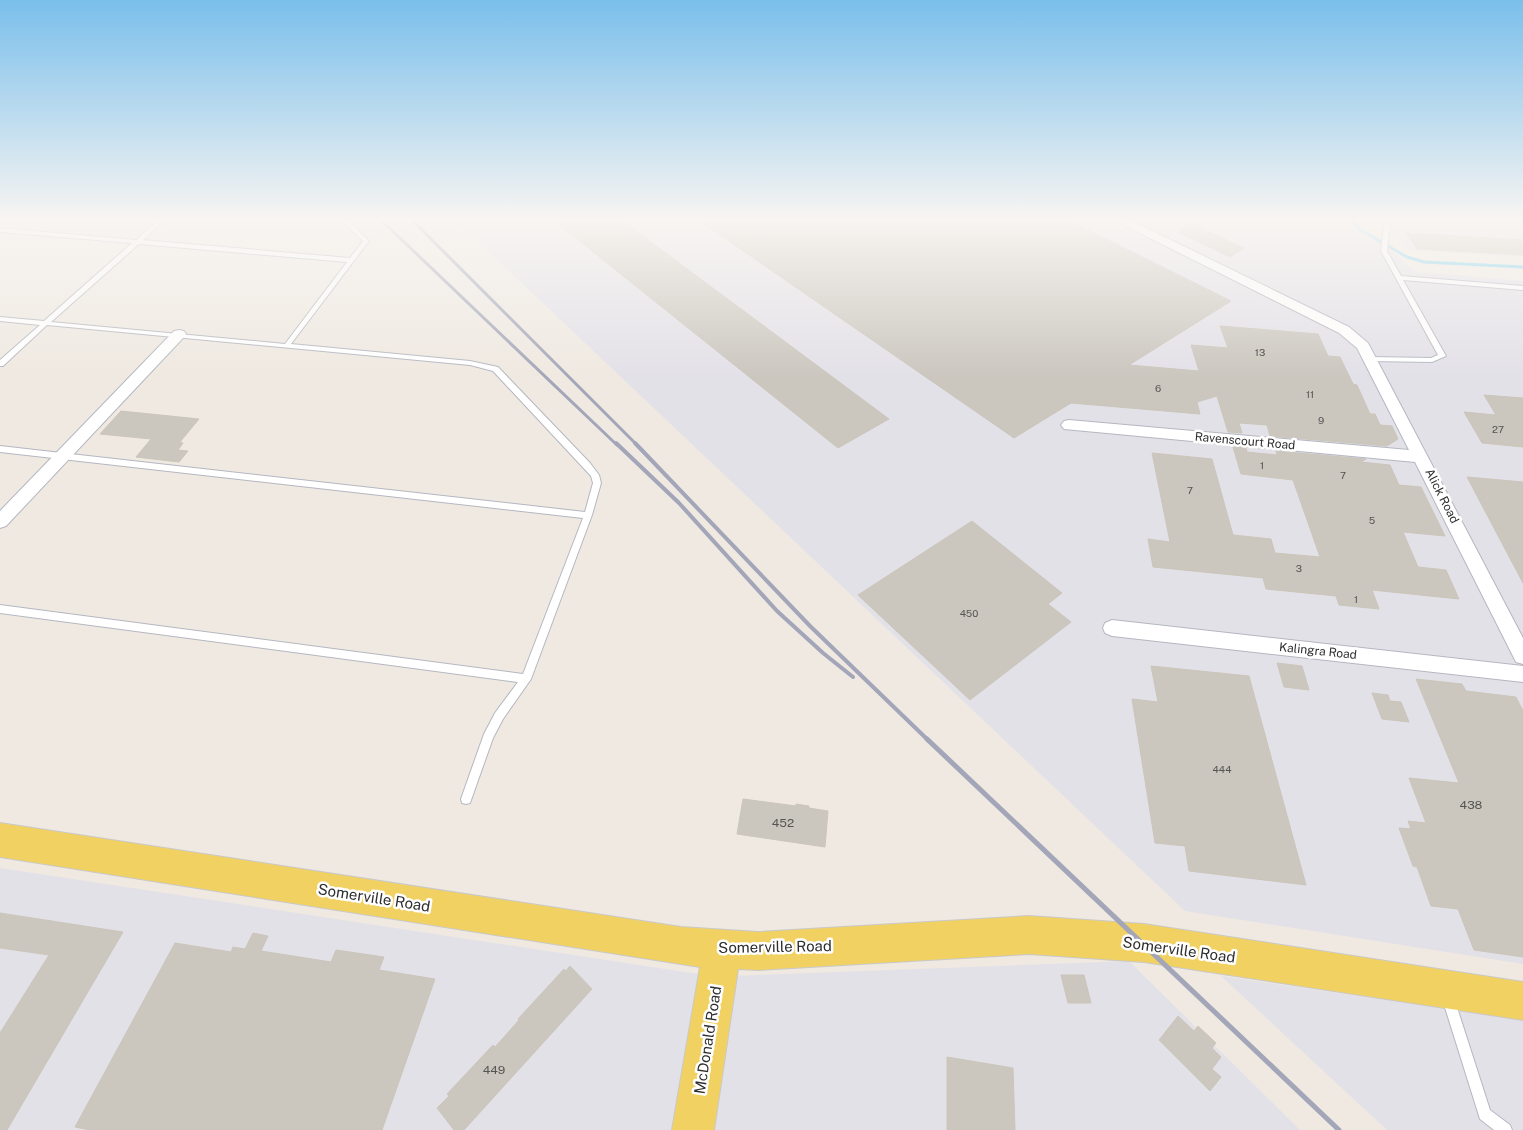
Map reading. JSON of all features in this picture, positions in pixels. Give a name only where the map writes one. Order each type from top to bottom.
[{"type":"main road","name":"Somerville Road","points":[[0,840],[655,943],[722,950],[758,951],[1029,934],[1144,943],[1523,1001]]},
{"type":"main road","name":"McDonald Road","points":[[693,1130],[722,950]]},
{"type":"street","name":"Alick Road","points":[[1226,272],[1322,319],[1357,339],[1371,358],[1523,655]]},
{"type":"street","points":[[0,522],[179,334]]},
{"type":"street","name":"Ravenscourt Road","points":[[1069,425],[1421,457]]},
{"type":"street","name":"Kalingra Road","points":[[1112,628],[1523,674]]},
{"type":"lane","points":[[0,364],[103,272]]},
{"type":"lane","points":[[287,345],[342,272]]},
{"type":"lane","points":[[1371,358],[1432,360],[1442,356],[1396,272]]},
{"type":"lane","points":[[1399,278],[1523,288]]},
{"type":"lane","points":[[0,319],[179,334],[470,363],[495,369],[595,475],[597,484],[588,515],[526,678],[499,716],[488,737],[466,799]]},
{"type":"lane","points":[[0,449],[588,515]]},
{"type":"lane","points":[[0,609],[526,678]]},
{"type":"lane","points":[[1446,990],[1485,1114],[1505,1130]]},
{"type":"shaded area","points":[[510,272],[1415,272],[1523,281],[1523,964],[1185,911]]},
{"type":"shaded area","points":[[0,868],[718,977],[693,1130],[0,1130]]},
{"type":"shaded area","points":[[1129,961],[1300,1130],[708,1130],[730,976]]},
{"type":"shaded area","points":[[1221,976],[1523,1020],[1523,1130],[1387,1130]]},
{"type":"building","points":[[618,272],[691,272],[889,419],[838,448]]},
{"type":"building","points":[[773,272],[1172,272],[1231,301],[1129,365],[1199,371],[1191,345],[1228,348],[1220,326],[1318,334],[1328,356],[1340,357],[1353,384],[1357,385],[1370,414],[1375,414],[1380,425],[1392,426],[1398,439],[1387,446],[1270,436],[1267,425],[1239,423],[1242,433],[1228,432],[1217,396],[1197,402],[1200,414],[1071,403],[1014,438]]},
{"type":"building","points":[[1484,395],[1523,398],[1523,447],[1482,443],[1464,412],[1496,415]]},
{"type":"building","points":[[121,411],[199,419],[180,442],[183,443],[178,450],[188,451],[179,462],[136,457],[151,439],[100,434]]},
{"type":"building","points":[[1233,447],[1246,448],[1247,452],[1277,455],[1276,451],[1366,459],[1361,462],[1390,465],[1399,485],[1421,487],[1445,536],[1403,532],[1418,567],[1446,570],[1459,599],[1372,590],[1379,609],[1339,605],[1336,596],[1266,589],[1263,578],[1153,567],[1148,539],[1170,542],[1152,453],[1212,459],[1233,535],[1271,539],[1275,553],[1320,557],[1293,480],[1241,474]]},
{"type":"building","points":[[1467,477],[1523,482],[1523,583]]},
{"type":"building","points":[[972,521],[1062,593],[1048,604],[1071,622],[970,700],[858,595]]},
{"type":"building","points":[[1277,663],[1302,666],[1309,690],[1284,687]]},
{"type":"building","points":[[1151,666],[1249,676],[1306,885],[1189,871],[1185,846],[1155,843],[1132,699],[1158,702]]},
{"type":"building","points":[[1416,679],[1462,684],[1466,691],[1516,697],[1523,711],[1523,957],[1474,950],[1458,909],[1431,906],[1417,867],[1413,866],[1399,828],[1411,829],[1408,821],[1426,823],[1409,778],[1459,783]]},
{"type":"building","points":[[1372,693],[1388,695],[1390,701],[1401,702],[1409,722],[1382,719]]},
{"type":"building","points":[[743,799],[796,806],[796,804],[828,811],[825,847],[737,834]]},
{"type":"building","points":[[0,913],[123,932],[7,1130],[0,1130],[0,1033],[49,955],[0,948]]},
{"type":"building","points":[[253,933],[268,936],[261,951],[331,962],[336,950],[384,957],[379,970],[435,979],[382,1130],[90,1130],[75,1127],[175,943],[231,952],[233,947],[245,949]]},
{"type":"building","points":[[570,966],[592,989],[464,1130],[454,1130],[437,1108],[449,1096],[447,1094],[493,1045],[495,1047],[564,969],[566,971]]},
{"type":"building","points":[[1061,975],[1084,975],[1091,1003],[1068,1003]]},
{"type":"building","points":[[1178,1016],[1194,1031],[1198,1026],[1216,1043],[1212,1048],[1221,1057],[1212,1069],[1221,1077],[1210,1091],[1159,1040]]},
{"type":"building","points":[[947,1057],[1013,1068],[1015,1130],[947,1130]]},
{"type":"railway","points":[[435,272],[617,445]]},
{"type":"railway","points":[[464,272],[635,443]]},
{"type":"railway","points":[[616,443],[679,503],[777,611],[823,653],[853,677]]},
{"type":"railway","points":[[635,443],[810,626],[929,741]]},
{"type":"railway","points":[[927,739],[1339,1130]]}]
